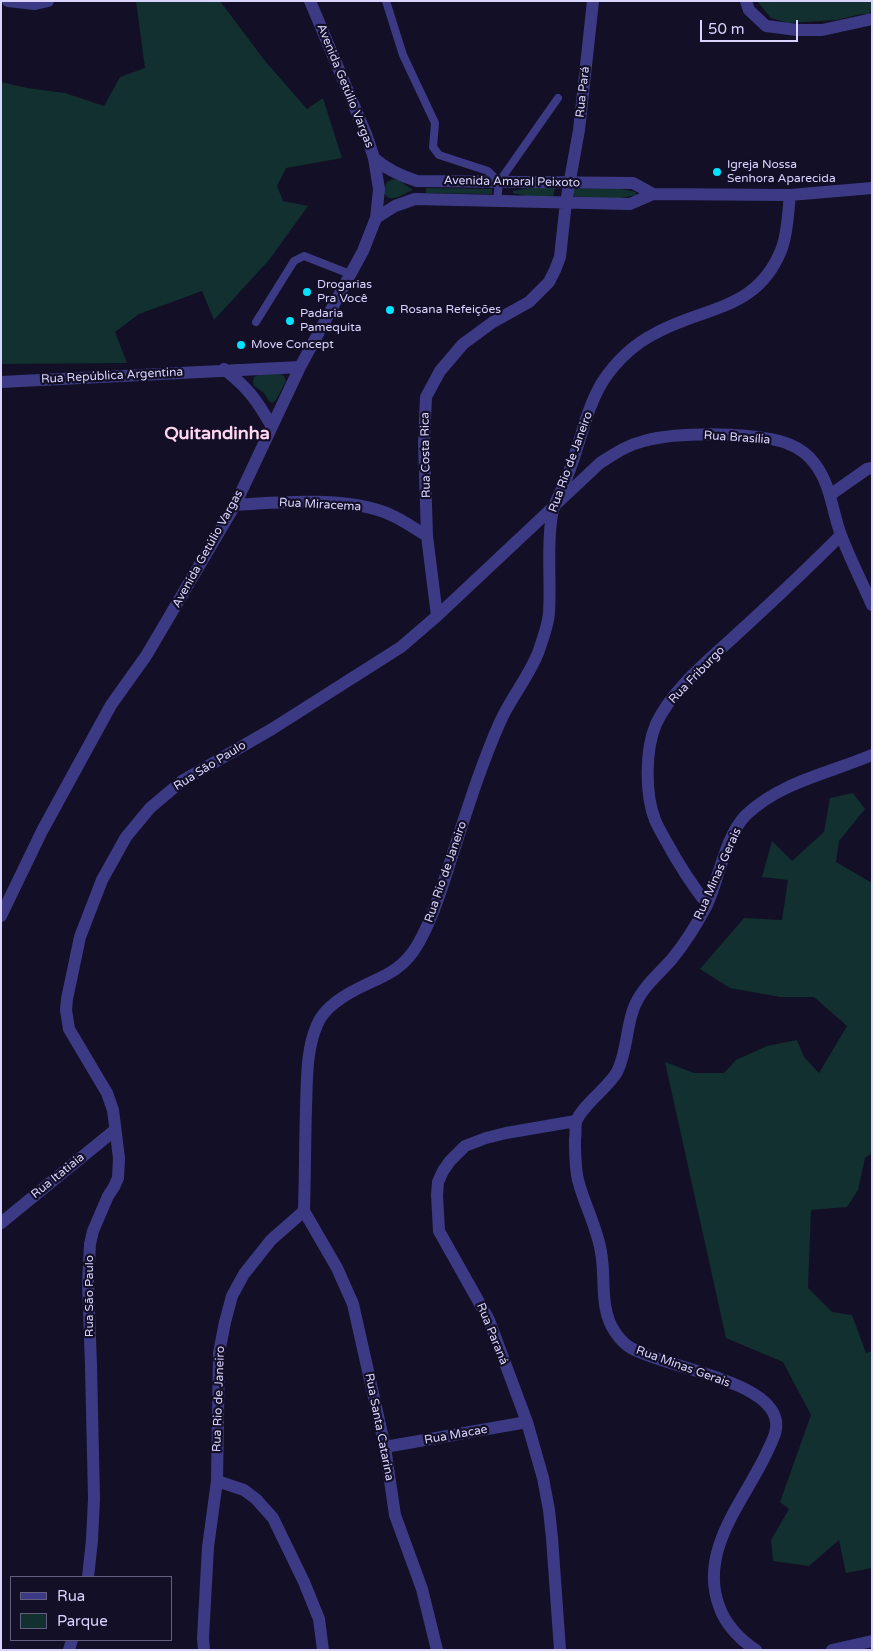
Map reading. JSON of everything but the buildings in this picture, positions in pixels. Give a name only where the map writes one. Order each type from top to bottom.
[{"type":"street","points":[[8,1],[22,4],[48,1]]},
{"type":"street","name":"Avenida Getúlio Vargas","points":[[1,916],[42,831],[111,705],[146,656],[235,505],[300,367],[363,251],[376,218],[379,189],[374,158],[366,134],[310,1]]},
{"type":"street","name":"Rua Pará","points":[[566,202],[579,130],[593,1]]},
{"type":"street","points":[[746,1],[749,10],[766,26],[797,30],[822,30],[872,19]]},
{"type":"street","name":"Avenida Amaral Peixoto","points":[[374,158],[383,166],[404,177],[417,181],[633,183],[653,194]]},
{"type":"street","points":[[415,199],[417,181]]},
{"type":"street","name":"Avenida Amaral Peixoto","points":[[376,218],[396,206],[415,199],[630,204],[653,194],[790,195],[872,188]]},
{"type":"street","name":"Rua Rio de Janeiro","points":[[204,1650],[208,1547],[217,1481],[219,1353],[232,1296],[244,1274],[271,1240],[304,1211],[307,1071],[312,1038],[316,1026],[323,1013],[336,1001],[392,973],[403,964],[413,952],[424,933],[437,903],[468,807],[500,721],[537,656],[549,616],[549,546],[552,508],[567,478],[592,402],[602,382],[634,346],[658,331],[738,300],[756,288],[777,260],[783,245],[790,195]]},
{"type":"street","name":"Rua Costa Rica","points":[[437,616],[427,536],[424,442],[426,397],[440,371],[463,344],[493,322],[529,302],[549,282],[560,256],[566,202]]},
{"type":"street","name":"Rua República Argentina","points":[[1,382],[300,367]]},
{"type":"street","points":[[224,370],[240,381],[254,396],[272,424]]},
{"type":"street","name":"Rua Brasília","points":[[552,508],[600,463],[621,449],[651,440],[687,436],[750,437],[790,444],[804,452],[815,464],[830,495],[841,535],[872,605]]},
{"type":"street","points":[[830,495],[867,469],[872,468]]},
{"type":"street","name":"Rua Miracema","points":[[235,505],[285,501],[332,503],[365,507],[390,514],[427,536]]},
{"type":"street","name":"Rua São Paulo","points":[[88,1576],[92,1548],[94,1499],[92,1364],[88,1284],[90,1244],[93,1231],[118,1178],[119,1158],[113,1110],[107,1094],[69,1029],[66,1010],[80,937],[102,880],[126,837],[150,808],[182,781],[272,729],[401,647],[437,616],[552,508]]},
{"type":"street","name":"Rua Friburgo","points":[[707,904],[688,878],[655,820],[649,791],[648,747],[656,724],[672,699],[699,669],[811,566],[841,535]]},
{"type":"street","name":"Rua Minas Gerais","points":[[756,1650],[733,1630],[722,1615],[714,1586],[713,1570],[720,1540],[764,1460],[776,1432],[776,1419],[769,1406],[753,1393],[711,1376],[630,1348],[614,1330],[608,1320],[604,1299],[600,1248],[577,1177],[576,1121],[617,1072],[628,1042],[633,1011],[641,994],[674,957],[707,904],[729,844],[744,817],[767,797],[792,785],[872,755]]},
{"type":"street","name":"Rua Paraná","points":[[560,1650],[549,1510],[543,1478],[527,1422],[489,1320],[439,1231],[437,1195],[438,1182],[443,1171],[465,1146],[475,1141],[506,1133],[576,1121]]},
{"type":"street","name":"Rua Itatiaia","points":[[1,1223],[115,1130]]},
{"type":"street","name":"Rua Santa Catarina","points":[[304,1211],[337,1268],[353,1304],[385,1448],[396,1515],[422,1589],[437,1650]]},
{"type":"street","name":"Rua Macae","points":[[385,1448],[527,1422]]},
{"type":"street","points":[[217,1481],[244,1490],[256,1498],[274,1518],[319,1619],[323,1650]]},
{"type":"street","points":[[832,1650],[872,1641]]},
{"type":"lane","points":[[386,1],[403,55],[436,124],[433,147],[439,155],[488,171],[499,182]]},
{"type":"lane","points":[[497,201],[499,182],[558,98]]},
{"type":"lane","points":[[256,322],[294,261],[300,257],[304,256],[350,274]]},
{"type":"green space","points":[[136,1],[220,1],[265,61],[307,109],[323,98],[342,158],[286,168],[277,186],[283,201],[308,206],[269,260],[214,320],[202,291],[139,314],[115,332],[127,363],[1,364],[1,82],[27,88],[65,93],[104,106],[120,77],[145,68]]},
{"type":"green space","points":[[757,1],[872,1],[872,8],[869,14],[836,20],[788,23],[771,18]]},
{"type":"green space","points":[[393,179],[398,180],[413,190],[396,198],[389,198],[383,191],[387,182]]},
{"type":"green space","points":[[555,187],[553,197],[513,193],[513,191],[529,188]]},
{"type":"green space","points":[[426,188],[492,189],[492,194],[426,193]]},
{"type":"green space","points":[[617,188],[636,192],[636,195],[616,199],[572,196],[573,189]]},
{"type":"green space","points":[[279,373],[284,376],[286,381],[276,400],[272,403],[264,393],[254,386],[253,381],[254,377],[260,374]]},
{"type":"green space","points":[[853,793],[865,809],[839,841],[836,862],[872,883],[872,1153],[865,1158],[858,1190],[847,1207],[811,1210],[808,1288],[832,1312],[852,1315],[866,1353],[872,1351],[872,1568],[846,1573],[839,1540],[809,1566],[773,1561],[771,1540],[789,1509],[780,1502],[811,1415],[783,1362],[726,1338],[665,1062],[694,1073],[724,1073],[736,1060],[767,1046],[797,1040],[804,1057],[819,1073],[847,1026],[814,997],[780,997],[730,988],[700,969],[744,918],[782,920],[788,880],[762,877],[772,841],[792,861],[824,832],[830,798]]},
{"type":"place","name":"Igreja Nossa Senhora Aparecida","points":[[717,172]]},
{"type":"place","name":"Drogarias Pra Você","points":[[307,292]]},
{"type":"place","name":"Rosana Refeições","points":[[390,310]]},
{"type":"place","name":"Padaria Pamequita","points":[[290,321]]},
{"type":"place","name":"Move Concept","points":[[241,345]]},
{"type":"district","name":"Quitandinha","points":[[217,434]]}]
